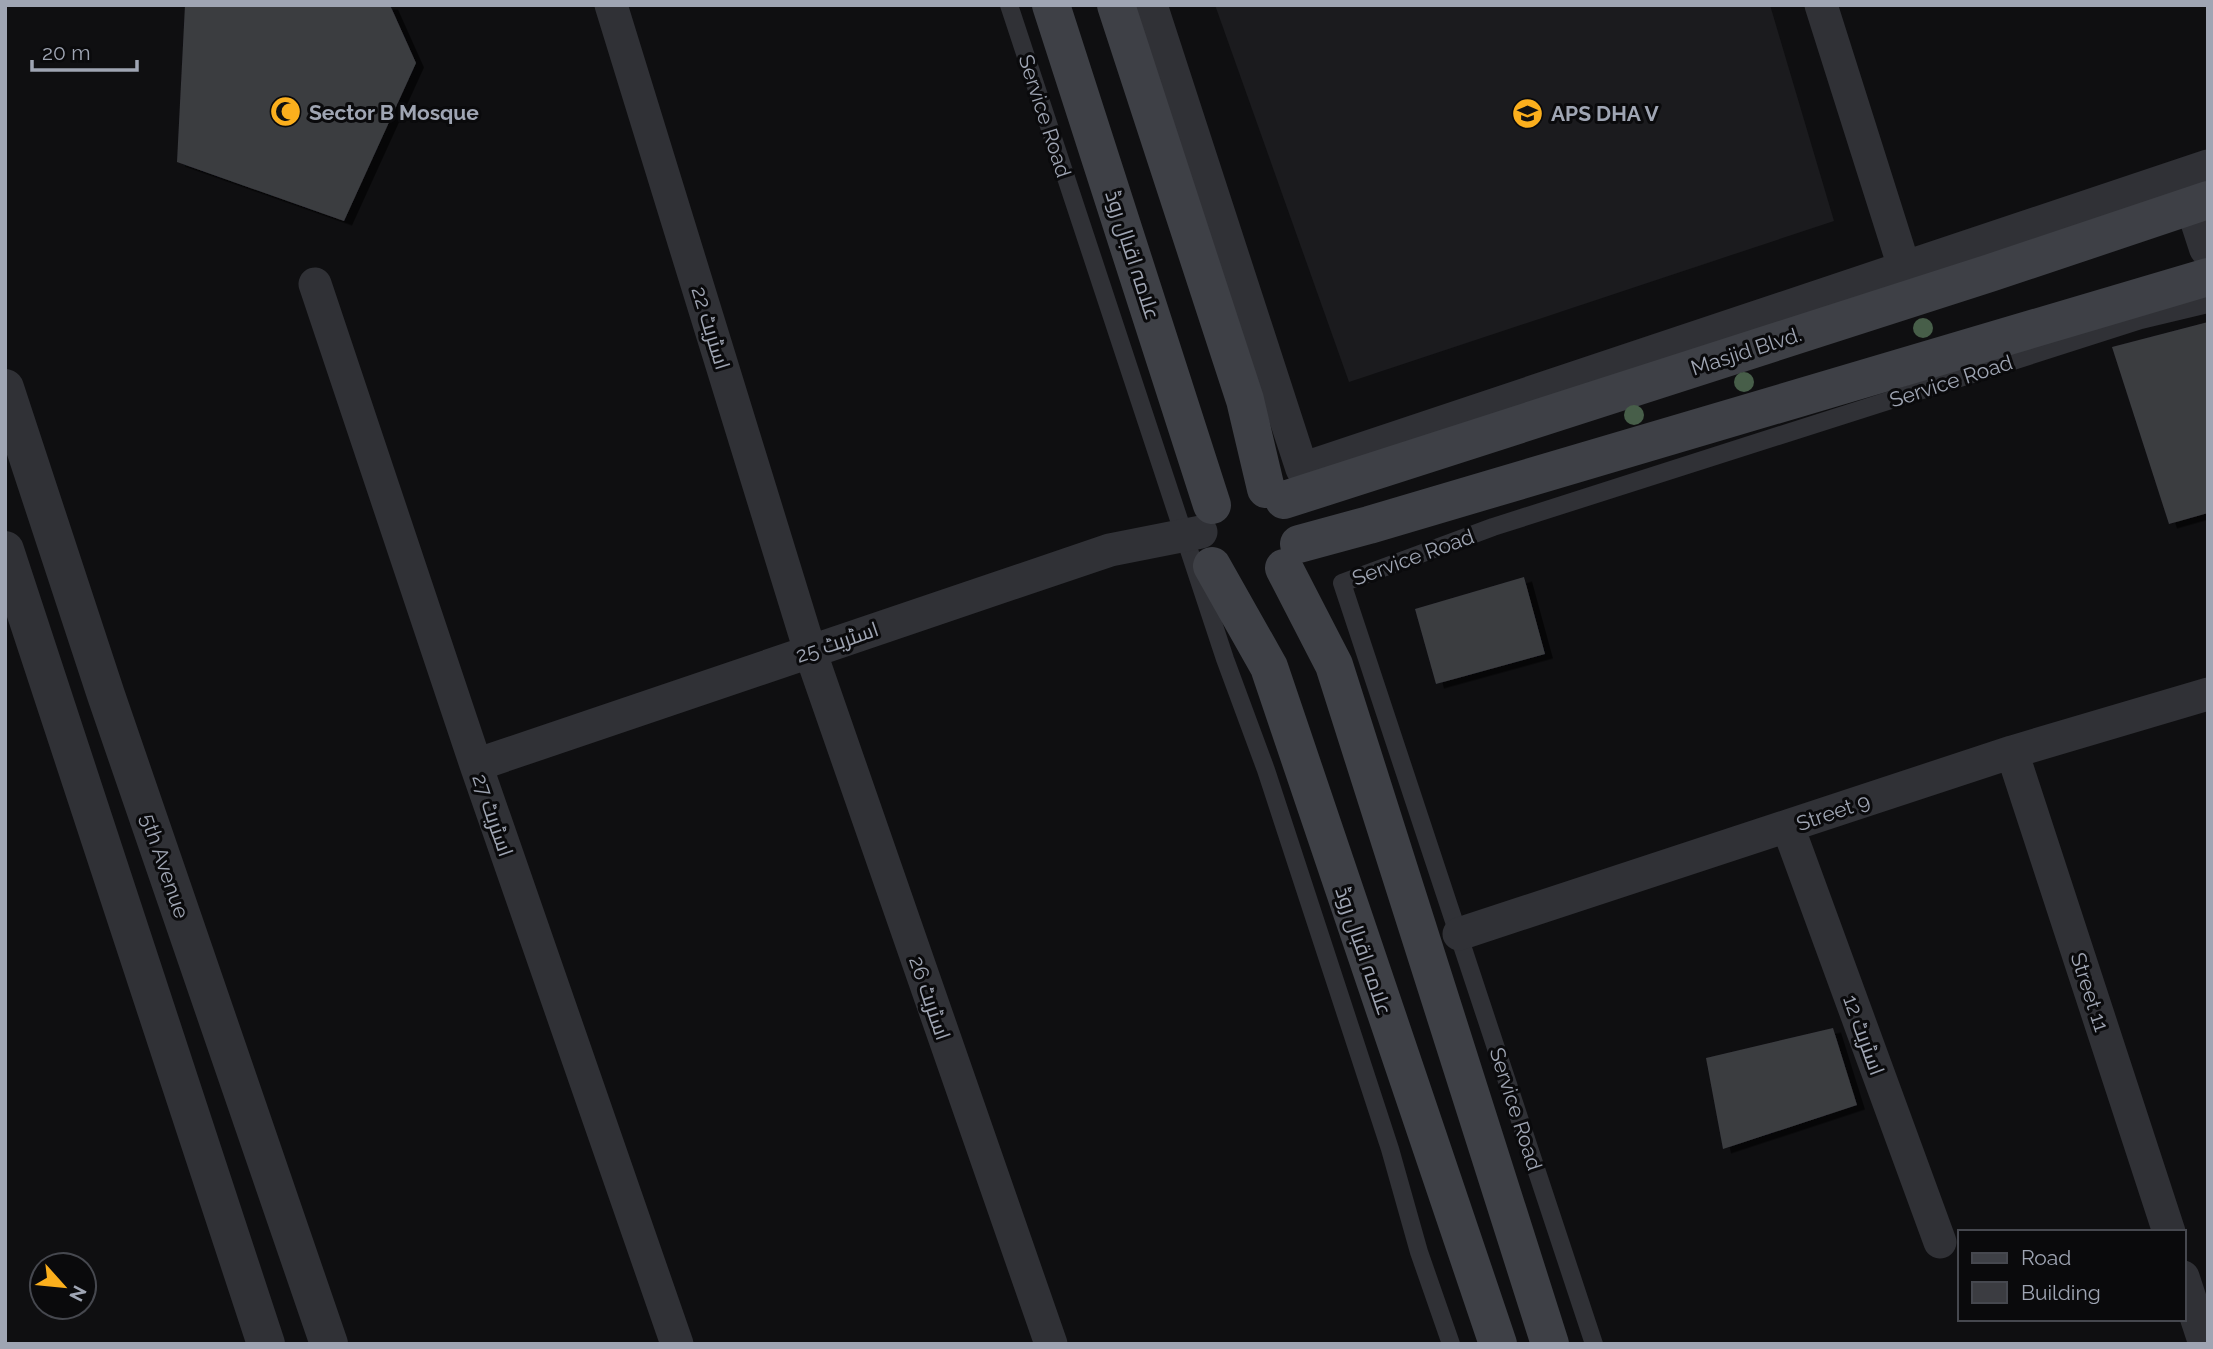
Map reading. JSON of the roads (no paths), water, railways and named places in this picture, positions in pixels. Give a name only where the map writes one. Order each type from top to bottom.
[{"type":"main road","name":"علامہ اقبال روڈ","points":[[1051,5],[1202,535],[1269,667],[1498,1344]]},
{"type":"main road","points":[[1116,5],[1275,495],[1297,520],[1291,556],[1334,665],[1550,1344]]},
{"type":"main road","name":"Masjid Blvd.","points":[[1275,495],[1990,273],[2201,202]]},
{"type":"main road","points":[[1275,495],[1227,492],[1202,535],[1232,581],[1257,584],[1291,556],[1369,525],[2208,276]]},
{"type":"street","name":"اسٹریٹ 22","points":[[611,5],[810,651]]},
{"type":"street","points":[[1151,5],[1302,469],[2208,166]]},
{"type":"street","points":[[1821,5],[1904,267]]},
{"type":"street","points":[[2201,202],[2208,248]]},
{"type":"street","name":"اسٹریٹ 27","points":[[315,284],[476,765],[677,1344]]},
{"type":"street","name":"5th Avenue","points":[[5,388],[106,695],[329,1344]]},
{"type":"street","name":"اسٹریٹ 25","points":[[476,765],[1110,550],[1202,535]]},
{"type":"street","points":[[5,550],[266,1344]]},
{"type":"street","name":"اسٹریٹ 26","points":[[810,651],[1051,1344]]},
{"type":"street","name":"Street 9","points":[[1459,934],[2012,752],[2208,694]]},
{"type":"street","name":"Street 11","points":[[2012,752],[2168,1230]]},
{"type":"street","name":"اسٹریٹ 12","points":[[1788,827],[1940,1242]]},
{"type":"street","points":[[2185,1283],[2205,1344]]},
{"type":"lane","name":"Service Road","points":[[1009,5],[1202,535],[1225,659],[1270,783],[1390,1149],[1419,1252],[1451,1344]]},
{"type":"lane","name":"Service Road","points":[[1594,1344],[1342,583],[1493,527],[2141,320],[2208,304]]},
{"type":"place","name":"Sector B Mosque","points":[[286,112]]},
{"type":"place","name":"APS DHA V","points":[[1528,113]]}]
